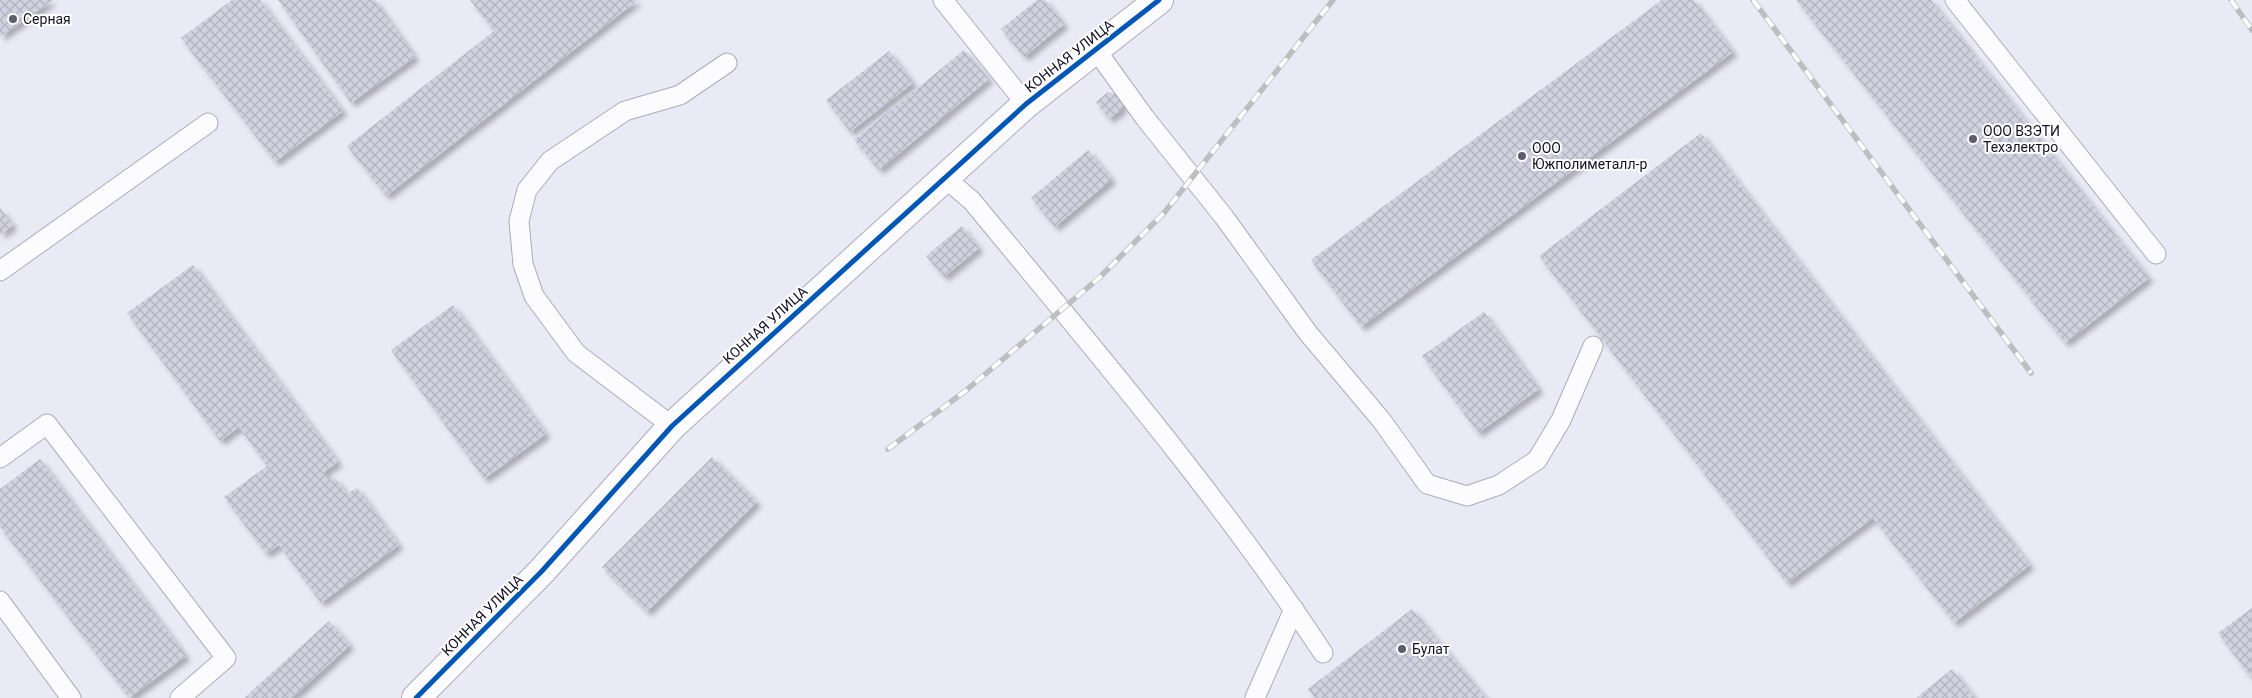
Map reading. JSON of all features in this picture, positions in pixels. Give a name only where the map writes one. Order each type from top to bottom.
[{"type":"street","name":"КОННАЯ УЛИЦА","points":[[416,698],[542,571],[672,426],[1026,104],[1159,0]]},
{"type":"lane","points":[[943,0],[1026,104]]},
{"type":"lane","points":[[1955,0],[2156,254]]},
{"type":"lane","points":[[1096,50],[1145,118],[1224,217],[1308,333],[1382,421],[1427,484],[1467,496],[1499,485],[1537,460],[1561,420],[1593,346]]},
{"type":"lane","points":[[672,426],[576,353],[534,296],[523,264],[519,220],[527,190],[550,160],[625,111],[680,95],[727,63]]},
{"type":"lane","points":[[0,271],[208,123]]},
{"type":"lane","points":[[944,177],[972,201],[1169,441],[1294,609],[1323,654]]},
{"type":"lane","points":[[0,458],[47,424],[226,658],[180,698]]},
{"type":"lane","points":[[0,601],[71,698]]},
{"type":"lane","points":[[1255,698],[1294,609]]},
{"type":"building","name":"Серная","points":[[0,0],[53,0],[0,37]]},
{"type":"building","points":[[232,0],[260,0],[343,111],[275,162],[181,38]]},
{"type":"building","points":[[278,0],[375,0],[415,57],[351,103]]},
{"type":"building","points":[[470,0],[638,0],[386,196],[347,146],[494,31]]},
{"type":"building","points":[[1037,0],[1045,0],[1064,24],[1024,57],[1001,29]]},
{"type":"building","name":"ООО Южполиметалл-р","points":[[1662,0],[1694,0],[1733,52],[1361,327],[1311,260]]},
{"type":"building","name":"ООО ВЗЭТИ Техэлектро","points":[[1796,0],[1931,0],[2149,278],[2065,343]]},
{"type":"building","points":[[964,50],[989,79],[879,170],[854,140]]},
{"type":"building","points":[[889,51],[913,83],[850,132],[826,100]]},
{"type":"building","points":[[1108,92],[1117,95],[1123,103],[1121,110],[1109,119],[1096,102]]},
{"type":"building","points":[[1701,133],[2030,565],[1954,623],[1873,518],[1787,583],[1539,256]]},
{"type":"building","points":[[1088,150],[1112,179],[1055,227],[1031,198]]},
{"type":"building","points":[[0,208],[13,225],[0,235]]},
{"type":"building","points":[[962,226],[979,248],[944,277],[926,256]]},
{"type":"building","points":[[193,265],[338,462],[324,472],[331,481],[335,478],[347,494],[357,488],[399,545],[321,603],[279,545],[266,554],[224,497],[267,466],[239,427],[220,441],[127,313]]},
{"type":"building","points":[[453,305],[546,434],[484,479],[391,350]]},
{"type":"building","points":[[1484,312],[1539,389],[1478,433],[1422,356]]},
{"type":"building","points":[[712,457],[757,502],[647,612],[602,567]]},
{"type":"building","points":[[40,459],[186,656],[129,698],[0,527],[0,489]]},
{"type":"building","points":[[2252,608],[2252,679],[2218,633]]},
{"type":"building","name":"Булат","points":[[1412,609],[1486,698],[1315,698],[1308,689]]},
{"type":"building","points":[[329,621],[350,645],[292,698],[244,698]]},
{"type":"building","points":[[1952,669],[1975,698],[1916,698]]},
{"type":"railway","points":[[888,449],[964,392],[1099,278],[1164,213],[1333,0]]},
{"type":"railway","points":[[1753,0],[2031,373]]},
{"type":"railway","points":[[2231,0],[2252,30]]},
{"type":"cycle path","points":[[416,698],[542,571],[672,426],[1026,104],[1159,0]]},
{"type":"place","name":"Серная","points":[[13,19]]},
{"type":"place","name":"ООО ВЗЭТИ Техэлектро","points":[[1973,139]]},
{"type":"place","name":"ООО Южполиметалл-р","points":[[1522,156]]},
{"type":"place","name":"Булат","points":[[1402,649]]}]
